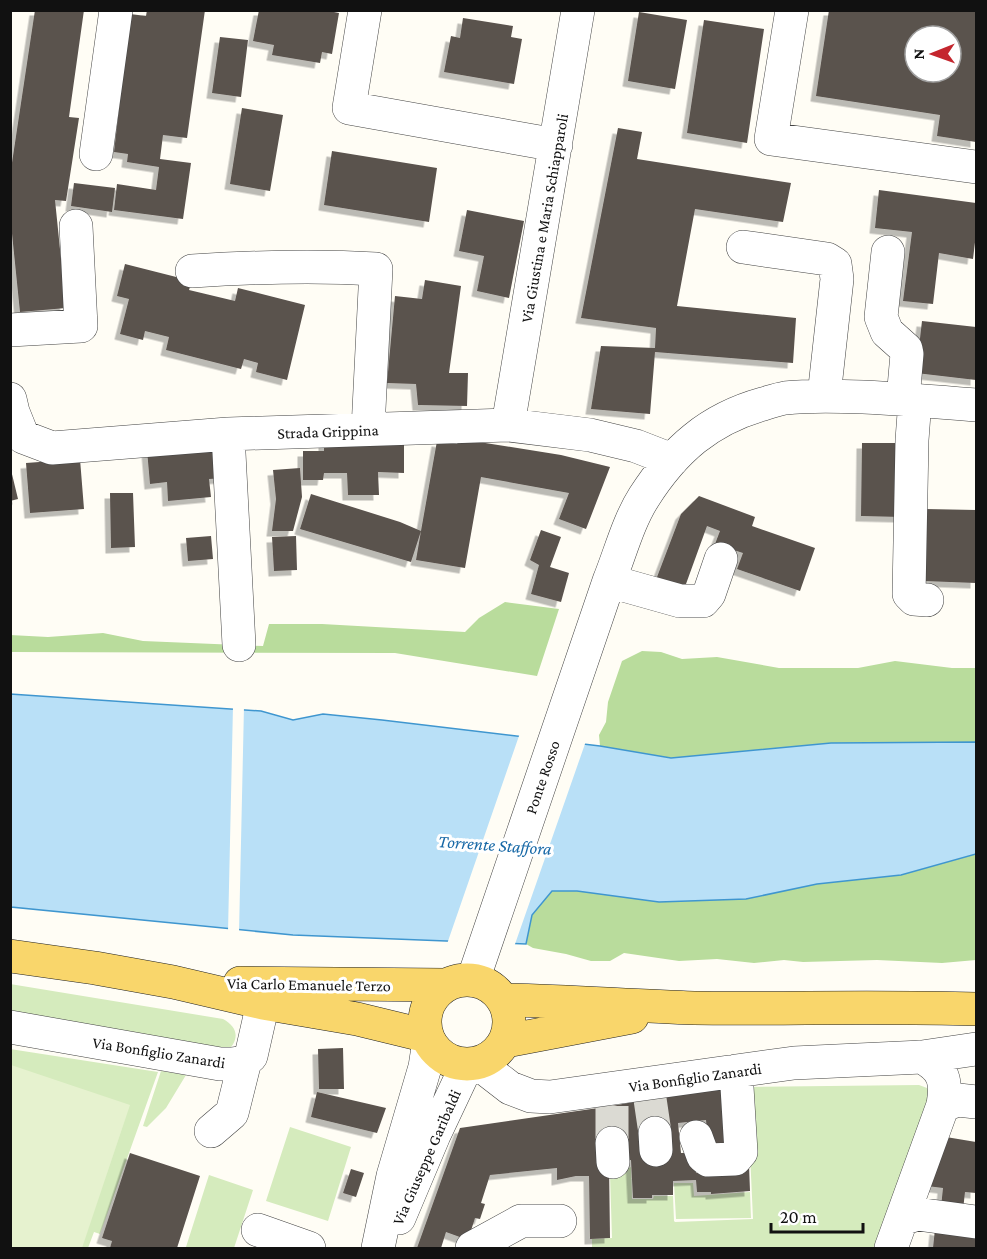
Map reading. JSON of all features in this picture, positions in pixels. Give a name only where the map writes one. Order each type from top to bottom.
[{"type":"main road","name":"Via Carlo Emanuele Terzo","points":[[10,956],[173,982],[263,1003],[357,1019],[393,1028],[427,1048]]},
{"type":"main road","name":"Via Carlo Emanuele Terzo","points":[[173,982],[466,976]]},
{"type":"main road","points":[[466,976],[495,990],[503,1000],[510,1020],[509,1030],[506,1041],[490,1059],[473,1064],[456,1064],[427,1048],[425,1017],[438,991],[466,976]]},
{"type":"main road","points":[[503,1000],[693,1008],[921,1007],[976,1009]]},
{"type":"main road","points":[[506,1041],[660,1011],[693,1008]]},
{"type":"street","points":[[96,154],[116,10]]},
{"type":"street","points":[[365,10],[349,108],[556,146]]},
{"type":"street","name":"Via Giustina e Maria Schiapparoli","points":[[508,425],[578,10]]},
{"type":"street","points":[[792,10],[771,139],[976,167]]},
{"type":"street","points":[[10,330],[81,326],[76,226]]},
{"type":"street","points":[[743,247],[827,259],[835,264],[837,279],[824,396]]},
{"type":"street","points":[[888,252],[881,317],[887,332],[906,349],[907,354],[912,440],[909,594],[914,599],[927,600]]},
{"type":"street","points":[[192,271],[254,267],[376,269],[368,429]]},
{"type":"street","name":"Ponte Rosso","points":[[466,976],[633,520],[643,499],[672,460],[688,443],[708,428],[742,410],[783,399],[824,396],[976,405]]},
{"type":"street","name":"Strada Grippina","points":[[10,399],[12,412],[23,437],[52,448],[228,434],[508,425],[590,435],[636,446],[672,460]]},
{"type":"street","points":[[228,434],[239,645]]},
{"type":"street","points":[[604,595],[703,601],[709,594],[721,559]]},
{"type":"street","name":"Via Bonfiglio Zanardi","points":[[10,1027],[233,1065],[251,1056],[263,1003]]},
{"type":"street","name":"Via Giuseppe Garibaldi","points":[[378,1248],[393,1176],[427,1048]]},
{"type":"street","name":"Via Bonfiglio Zanardi","points":[[473,1064],[510,1088],[531,1096],[612,1097],[736,1071],[794,1063],[922,1057],[976,1049]]},
{"type":"street","points":[[896,1234],[958,1095],[944,1082],[933,1063],[922,1057]]},
{"type":"street","points":[[211,1131],[232,1113],[245,1061]]},
{"type":"street","name":"Via Giuseppe Garibaldi","points":[[384,1248],[396,1226],[434,1135],[473,1064]]},
{"type":"street","points":[[696,1137],[703,1156],[708,1160],[735,1159],[741,1152],[736,1071]]},
{"type":"street","points":[[896,1234],[917,1214],[976,1222]]},
{"type":"street","points":[[472,1248],[521,1221],[560,1221]]},
{"type":"street","points":[[258,1230],[309,1248]]},
{"type":"green space","points":[[505,602],[559,609],[537,676],[395,653],[11,652],[10,635],[48,637],[103,633],[143,641],[263,646],[269,624],[322,624],[465,632],[479,618]]},
{"type":"green space","points":[[642,651],[661,652],[682,659],[717,657],[779,668],[858,668],[895,661],[952,668],[976,668],[976,742],[831,743],[671,758],[600,746],[599,735],[606,722],[608,702],[622,661]]},
{"type":"green space","points":[[976,854],[976,960],[942,963],[784,960],[754,963],[717,959],[679,961],[624,953],[610,961],[591,961],[533,948],[526,944],[532,915],[552,891],[746,899],[817,884],[901,875]]},
{"type":"green space","points":[[10,984],[223,1019],[235,1031],[235,1040],[225,1053],[11,1021]]},
{"type":"green space","points":[[10,1049],[158,1072],[100,1234],[94,1232],[88,1248],[11,1248]]},
{"type":"green space","points":[[11,1065],[130,1105],[82,1248],[11,1248]]},
{"type":"green space","points":[[161,1071],[186,1075],[166,1108],[147,1127],[143,1126]]},
{"type":"green space","points":[[919,1085],[927,1088],[930,1094],[880,1248],[592,1248],[592,1239],[612,1238],[610,1174],[631,1167],[632,1199],[673,1196],[675,1222],[753,1219],[747,1087]]},
{"type":"green space","points":[[290,1127],[351,1147],[328,1221],[266,1201]]},
{"type":"green space","points":[[209,1175],[253,1190],[234,1248],[186,1247]]},
{"type":"green space","points":[[674,1183],[693,1183],[694,1196],[750,1192],[751,1218],[676,1219]]},
{"type":"water","name":"Torrente Staffora","points":[[10,694],[261,711],[293,720],[323,714],[600,746],[671,758],[831,743],[976,742],[976,854],[901,875],[817,884],[746,899],[659,902],[577,891],[552,891],[532,915],[526,944],[293,935],[11,907]]},
{"type":"pier","points":[[233,706],[244,706],[239,933],[228,932]]},
{"type":"pier","points":[[520,733],[586,741],[514,947],[447,944]]},
{"type":"building","points":[[35,10],[84,10],[69,117],[79,118],[66,201],[55,200],[66,308],[20,312],[10,214],[10,176]]},
{"type":"building","points":[[147,10],[205,10],[187,138],[163,135],[160,159],[191,163],[183,219],[114,210],[117,184],[156,190],[159,167],[127,162],[128,154],[114,152],[130,14],[146,16]]},
{"type":"building","points":[[259,10],[324,10],[339,13],[332,54],[322,52],[320,63],[272,55],[274,45],[253,41]]},
{"type":"building","points":[[829,10],[976,10],[976,142],[937,136],[940,115],[816,96]]},
{"type":"building","points":[[639,12],[687,20],[675,89],[628,81]]},
{"type":"building","points":[[463,18],[513,26],[511,37],[522,39],[514,84],[444,72],[451,36],[460,38]]},
{"type":"building","points":[[704,20],[764,29],[747,143],[687,133]]},
{"type":"building","points":[[220,37],[248,40],[241,97],[212,93]]},
{"type":"building","points":[[242,108],[283,115],[270,191],[230,184]]},
{"type":"building","points":[[618,128],[642,132],[637,159],[791,183],[783,222],[695,209],[677,306],[796,318],[793,363],[655,352],[650,414],[591,409],[601,346],[655,348],[656,328],[581,318]]},
{"type":"building","points":[[332,151],[437,168],[429,222],[324,205]]},
{"type":"building","points":[[74,183],[115,188],[112,212],[71,206]]},
{"type":"building","points":[[879,190],[976,203],[973,259],[939,253],[933,304],[903,301],[912,232],[875,228]]},
{"type":"building","points":[[467,210],[524,221],[509,298],[477,291],[484,256],[459,251]]},
{"type":"building","points":[[125,264],[192,281],[189,290],[235,301],[238,288],[305,305],[287,380],[256,372],[258,363],[244,359],[241,369],[166,350],[169,337],[145,331],[143,340],[120,334],[129,299],[117,296]]},
{"type":"building","points":[[425,280],[461,286],[449,373],[468,373],[467,406],[418,405],[416,384],[387,383],[395,296],[422,299]]},
{"type":"building","points":[[922,321],[976,327],[976,380],[916,373]]},
{"type":"building","points":[[324,437],[404,437],[404,473],[378,472],[379,495],[348,495],[347,473],[324,473],[323,480],[303,480],[303,451],[324,451]]},
{"type":"building","points":[[460,439],[561,455],[610,467],[586,529],[559,519],[569,493],[481,477],[465,568],[416,560],[437,441],[457,444]]},
{"type":"building","points":[[223,443],[226,478],[209,479],[211,497],[168,501],[167,482],[150,484],[147,450]]},
{"type":"building","points":[[862,443],[903,443],[902,517],[861,516]]},
{"type":"building","points":[[80,459],[84,509],[30,513],[26,463]]},
{"type":"building","points":[[300,468],[302,497],[293,531],[272,531],[276,499],[273,470]]},
{"type":"building","points":[[10,471],[18,499],[10,501]]},
{"type":"building","points":[[110,493],[133,493],[135,547],[111,548]]},
{"type":"building","points":[[311,494],[400,522],[421,531],[411,562],[300,529]]},
{"type":"building","points":[[699,496],[755,517],[752,526],[815,548],[800,591],[737,569],[743,553],[715,544],[720,531],[707,526],[682,595],[654,585],[681,514]]},
{"type":"building","points":[[925,509],[976,510],[976,583],[924,581]]},
{"type":"building","points":[[541,530],[561,537],[550,567],[569,573],[561,602],[531,594],[539,565],[530,560]]},
{"type":"building","points":[[211,536],[213,559],[188,561],[186,538]]},
{"type":"building","points":[[296,536],[297,570],[274,571],[272,537]]},
{"type":"building","points":[[343,1048],[344,1089],[319,1089],[318,1049]]},
{"type":"building","points":[[729,1084],[732,1151],[709,1151],[706,1120],[678,1123],[681,1153],[695,1153],[696,1173],[711,1173],[749,1165],[750,1191],[711,1194],[711,1192],[697,1192],[696,1180],[673,1181],[673,1195],[633,1198],[631,1160],[609,1163],[610,1238],[590,1239],[589,1176],[557,1180],[557,1168],[490,1175],[481,1203],[485,1204],[480,1219],[475,1218],[468,1240],[446,1232],[441,1248],[417,1248],[460,1128],[612,1106]]},
{"type":"building","points":[[317,1092],[386,1108],[377,1133],[311,1117]]},
{"type":"building","points":[[946,1137],[976,1142],[976,1193],[965,1192],[963,1210],[941,1207],[943,1188],[927,1186]]},
{"type":"building","points":[[130,1153],[200,1176],[177,1248],[110,1248],[112,1241],[102,1238]]},
{"type":"building","points":[[351,1169],[364,1173],[356,1197],[343,1193]]},
{"type":"building","points":[[935,1229],[976,1238],[976,1248],[933,1248]]},
{"type":"tunnel","points":[[650,1099],[655,1133]]},
{"type":"tunnel","points":[[612,1106],[612,1143]]}]
